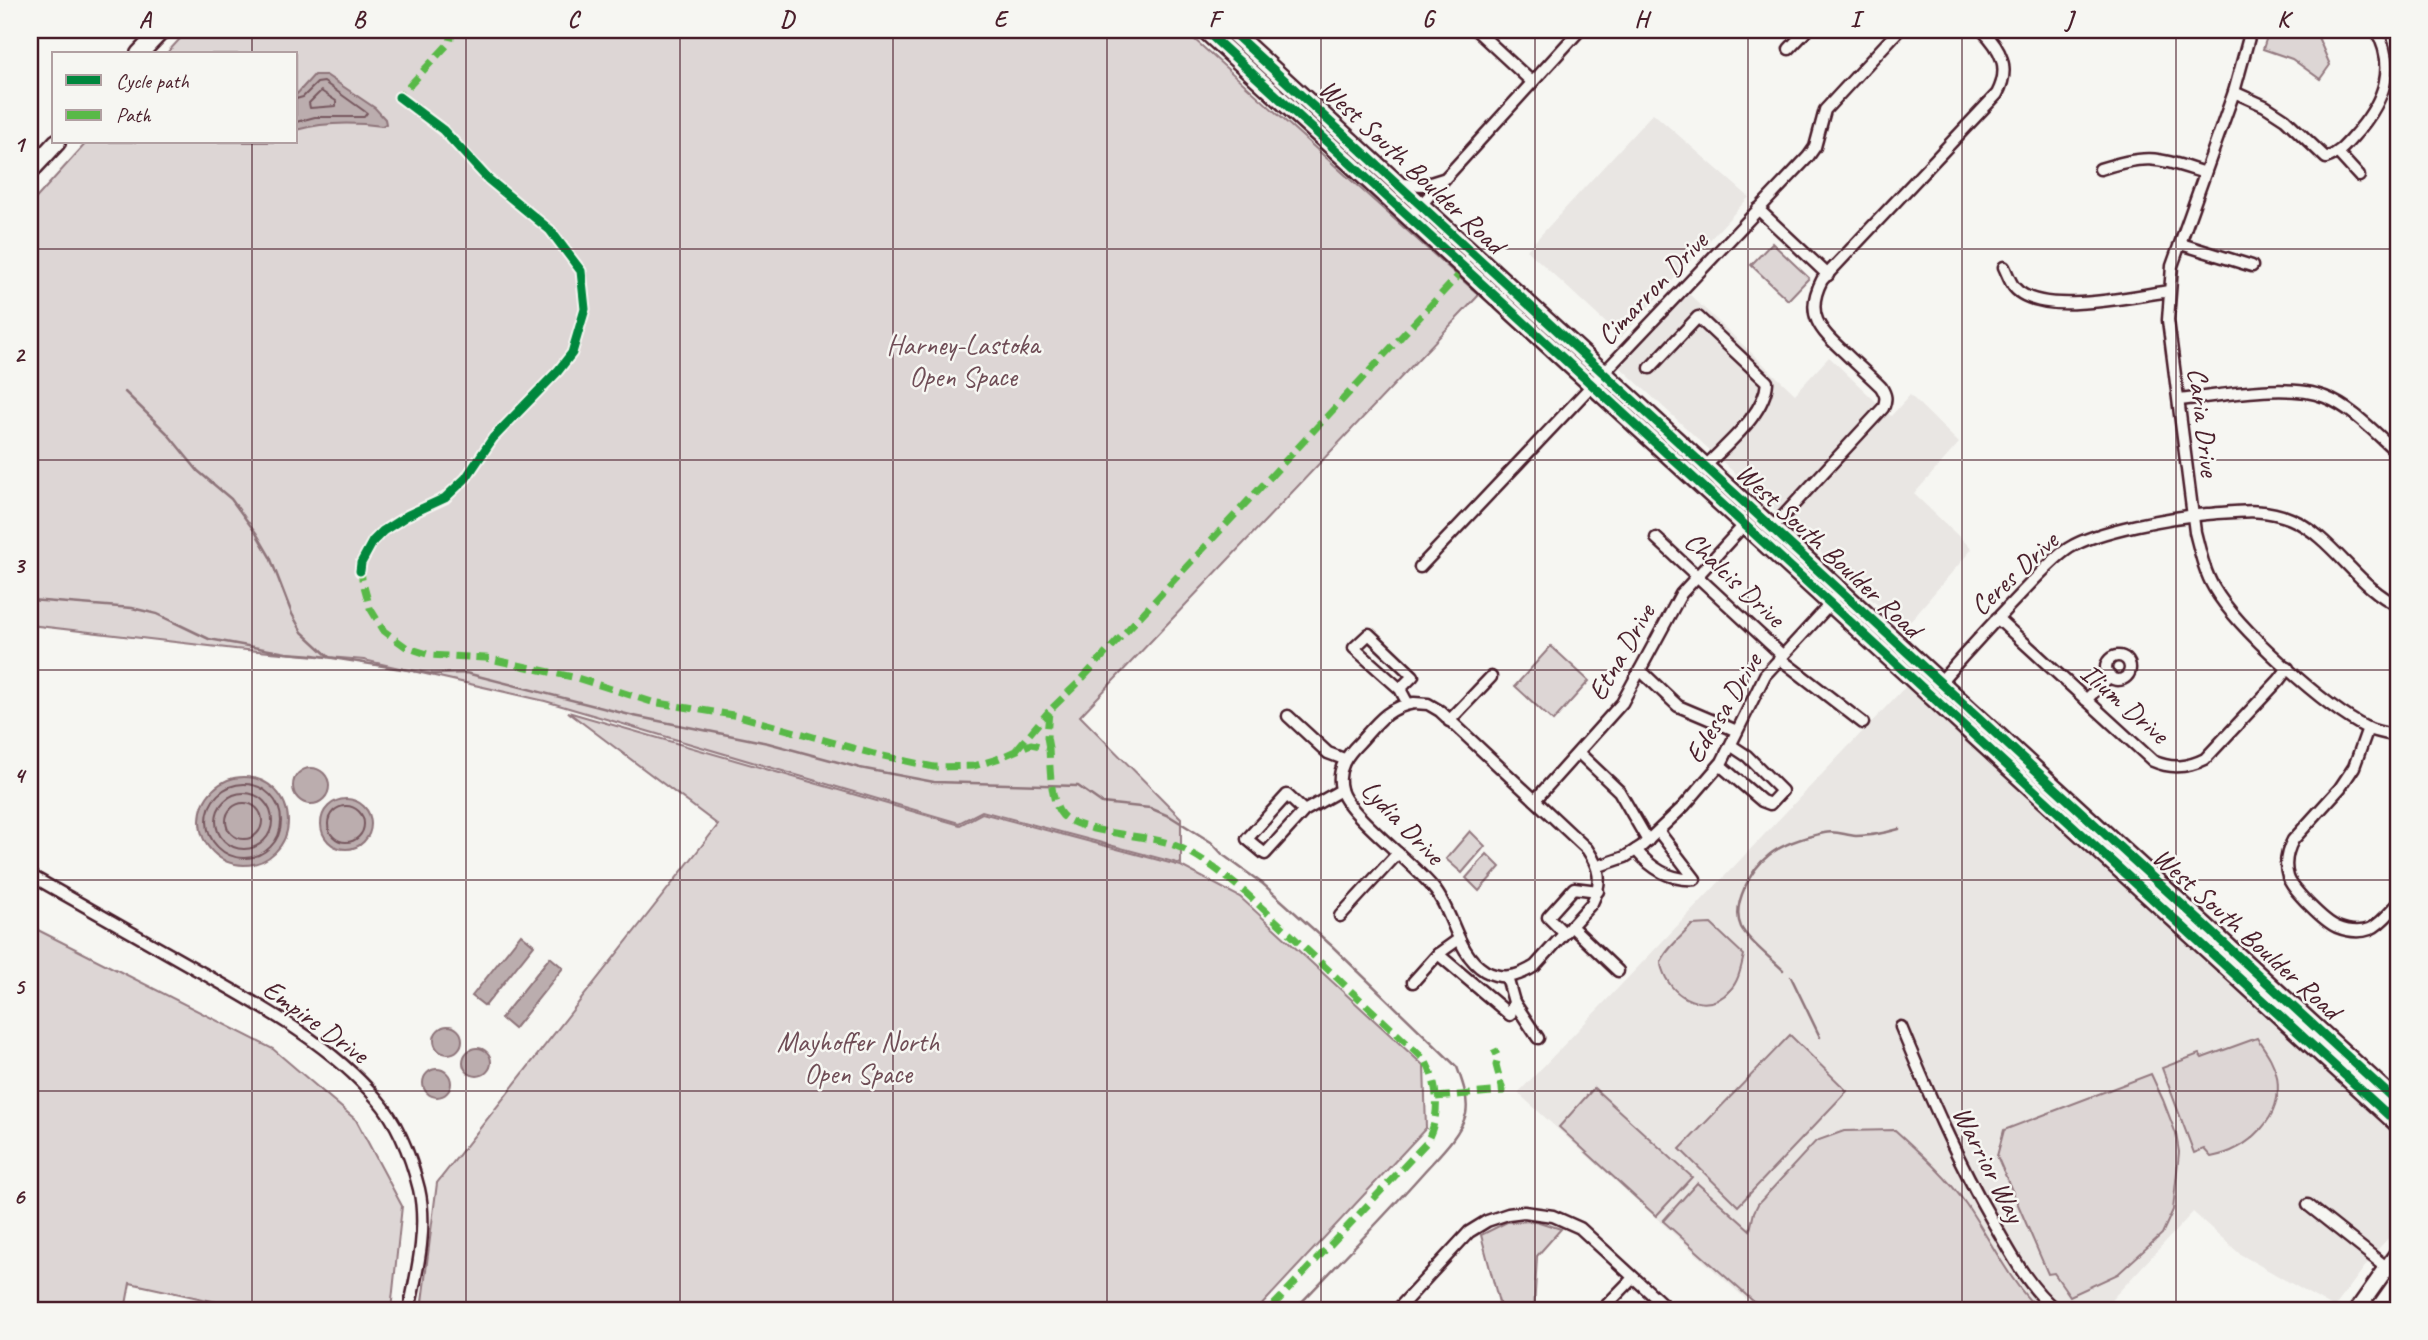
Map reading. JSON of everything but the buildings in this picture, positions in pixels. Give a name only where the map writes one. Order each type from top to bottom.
[{"type":"main road","points":[[141,52],[162,30]]},
{"type":"main road","name":"West South Boulder Road","points":[[1205,30],[1592,384],[1699,472],[1773,527],[1836,598],[2398,1124]]},
{"type":"main road","name":"West South Boulder Road","points":[[1230,30],[1604,372],[1699,472],[1744,524],[1940,682],[2398,1102]]},
{"type":"main road","points":[[30,171],[55,144]]},
{"type":"street","points":[[1476,30],[1531,81]]},
{"type":"street","points":[[1409,218],[1580,30]]},
{"type":"street","points":[[1789,49],[1807,30]]},
{"type":"street","name":"Cimarron Drive","points":[[1420,566],[1815,146],[1825,110],[1899,30]]},
{"type":"street","points":[[1773,527],[1883,408],[1886,401],[1886,394],[1881,387],[1822,332],[1815,317],[1814,302],[1818,288],[1828,275],[1997,94],[2004,73],[2003,61],[1994,42],[1982,30]]},
{"type":"street","name":"Caria Drive","points":[[2251,30],[2234,92],[2172,266],[2168,320],[2192,515],[2203,564],[2213,587],[2228,608],[2327,702],[2368,729],[2398,736]]},
{"type":"street","points":[[2234,92],[2265,106],[2285,119],[2326,158],[2339,154],[2373,113],[2383,92],[2388,74],[2386,54],[2376,30]]},
{"type":"street","points":[[2339,154],[2359,176]]},
{"type":"street","points":[[2100,169],[2145,157],[2204,173]]},
{"type":"street","points":[[1397,184],[1424,185],[1444,179]]},
{"type":"street","points":[[1758,209],[1828,275]]},
{"type":"street","points":[[2181,244],[2252,266]]},
{"type":"street","points":[[2004,267],[2014,287],[2025,296],[2042,302],[2063,304],[2169,291]]},
{"type":"street","points":[[1650,368],[1698,317],[1767,382],[1766,396],[1759,410],[1699,472]]},
{"type":"street","points":[[2179,400],[2284,390],[2305,391],[2325,396],[2343,406],[2398,453]]},
{"type":"street","name":"Ceres Drive","points":[[1940,682],[1997,618],[2069,548],[2111,532],[2192,515],[2259,510],[2294,520],[2311,531],[2382,596],[2398,605]]},
{"type":"street","name":"Etna Drive","points":[[1535,800],[1622,704],[1681,594],[1744,524]]},
{"type":"street","name":"Chalcis Drive","points":[[1656,538],[1698,575],[1780,656],[1863,723]]},
{"type":"street","name":"Edessa Drive","points":[[1642,846],[1659,832],[1720,765],[1732,746],[1765,675],[1836,598]]},
{"type":"street","name":"Ilium Drive","points":[[1997,618],[2153,761],[2164,766],[2179,768],[2205,759],[2288,667]]},
{"type":"street","points":[[1400,689],[1413,676],[1369,634],[1354,648],[1400,689],[1408,704],[1428,704],[1440,711],[1587,849],[1598,866],[1598,891],[1592,903],[1535,966],[1524,973],[1507,977],[1514,1002],[1538,1038]]},
{"type":"street","points":[[1640,670],[1678,706],[1737,731]]},
{"type":"street","points":[[2086,700],[2110,676]]},
{"type":"street","points":[[1449,721],[1491,677]]},
{"type":"street","name":"Lydia Drive","points":[[1408,704],[1385,713],[1344,759],[1340,790],[1351,807],[1423,875],[1437,892],[1472,960],[1484,970],[1507,977]]},
{"type":"street","points":[[1288,716],[1328,753],[1344,759]]},
{"type":"street","points":[[2368,729],[2354,767],[2340,788],[2293,840],[2286,862],[2288,876],[2294,889],[2334,926],[2348,930],[2370,929],[2381,922],[2398,904]]},
{"type":"street","points":[[1720,765],[1762,801],[1770,804],[1782,791],[1747,756],[1732,746]]},
{"type":"street","points":[[1578,752],[1619,791],[1651,867],[1683,880],[1695,879],[1659,832]]},
{"type":"street","points":[[1304,811],[1287,794],[1247,839],[1265,855],[1304,811],[1340,790]]},
{"type":"street","points":[[1598,866],[1625,857],[1642,846]]},
{"type":"street","points":[[1340,916],[1398,853]]},
{"type":"street","name":"Empire Drive","points":[[30,876],[266,1010],[324,1049],[357,1077],[378,1100],[395,1124],[408,1151],[419,1191],[421,1238],[410,1310]]},
{"type":"street","points":[[1598,891],[1574,888],[1548,917],[1618,971]]},
{"type":"street","points":[[1413,982],[1438,954],[1459,939]]},
{"type":"street","points":[[1438,954],[1510,1015],[1514,1002]]},
{"type":"street","name":"Warrior Way","points":[[1900,1027],[1936,1112],[1970,1181],[2021,1272],[2039,1295],[2056,1310]]},
{"type":"street","points":[[2308,1205],[2393,1262],[2357,1310]]},
{"type":"street","points":[[1404,1308],[1469,1232],[1487,1221],[1516,1213],[1545,1213],[1580,1228],[1669,1310]]},
{"type":"street","points":[[1602,1310],[1633,1278]]},
{"type":"shaded area","points":[[1653,113],[1749,197],[1621,337],[1527,250]]},
{"type":"shaded area","points":[[1689,294],[1795,394],[1829,357],[1891,416],[1910,395],[1959,443],[1914,494],[1972,549],[1911,620],[1897,623],[1620,367]]},
{"type":"shaded area","points":[[1906,686],[2398,1138],[2398,1228],[2379,1248],[2334,1308],[2240,1254],[2193,1212],[2102,1310],[1758,1310],[1518,1093]]},
{"type":"green space","name":"Harney-Lastoka Open Space","points":[[188,30],[1184,30],[1479,295],[1080,716],[1181,818],[1181,864],[982,811],[959,823],[545,701],[364,660],[235,649],[30,625],[30,205],[85,144],[298,144],[298,52],[168,52]]},
{"type":"green space","points":[[2269,30],[2315,30],[2330,65],[2320,79],[2292,59],[2263,49]]},
{"type":"green space","points":[[1772,243],[1809,278],[1788,300],[1751,265]]},
{"type":"green space","points":[[1551,646],[1589,681],[1553,721],[1515,686]]},
{"type":"green space","name":"Mayhoffer North Open Space","points":[[568,712],[960,825],[982,813],[1181,866],[1240,897],[1424,1066],[1426,1128],[1257,1310],[421,1310],[437,1183],[718,825]]},
{"type":"green space","points":[[1470,831],[1485,846],[1462,873],[1446,859]]},
{"type":"green space","points":[[1487,854],[1500,867],[1479,891],[1466,878]]},
{"type":"green space","points":[[1711,924],[1744,955],[1738,978],[1730,990],[1713,1001],[1695,1002],[1672,986],[1664,975],[1661,963],[1692,925]]},
{"type":"green space","points":[[30,926],[273,1049],[356,1120],[402,1206],[391,1310],[253,1310],[130,1283],[125,1310],[30,1310]]},
{"type":"green space","points":[[1790,1035],[1847,1091],[1738,1206],[1680,1149]]},
{"type":"green space","points":[[2257,1038],[2277,1077],[2278,1092],[2269,1118],[2260,1130],[2238,1147],[2211,1157],[2204,1149],[2194,1153],[2162,1068],[2199,1054],[2202,1058]]},
{"type":"green space","points":[[2151,1074],[2176,1134],[2179,1152],[2173,1210],[2162,1234],[2118,1274],[2070,1296],[2054,1273],[2048,1274],[1997,1156],[2004,1130]]},
{"type":"green space","points":[[1594,1088],[1692,1177],[1656,1216],[1559,1127]]},
{"type":"green space","points":[[1895,1130],[1958,1194],[2009,1273],[2039,1310],[1763,1310],[1663,1221],[1697,1183],[1750,1230],[1758,1204],[1816,1141],[1844,1131]]},
{"type":"green space","points":[[1536,1221],[1561,1229],[1537,1256],[1534,1310],[1501,1310],[1481,1235],[1507,1222]]},
{"type":"water","points":[[314,75],[326,75],[375,108],[386,124],[328,124],[298,129],[298,93]]},
{"type":"water","points":[[311,768],[324,773],[329,786],[324,799],[311,804],[298,799],[293,786],[298,773]]},
{"type":"water","points":[[244,777],[261,780],[275,790],[285,804],[288,821],[285,838],[275,852],[261,862],[244,865],[227,862],[213,852],[203,838],[200,821],[203,804],[213,790],[227,780]]},
{"type":"water","points":[[336,800],[356,800],[370,814],[370,834],[356,848],[336,848],[322,834],[322,814]]},
{"type":"water","points":[[521,934],[534,945],[485,1006],[472,996]]},
{"type":"water","points":[[550,957],[563,968],[514,1029],[501,1018]]},
{"type":"water","points":[[448,1026],[458,1030],[462,1040],[458,1050],[448,1054],[438,1050],[434,1040],[438,1030]]},
{"type":"water","points":[[477,1048],[487,1052],[491,1062],[487,1072],[477,1076],[467,1072],[463,1062],[467,1052]]},
{"type":"water","points":[[437,1069],[447,1073],[451,1083],[447,1093],[437,1097],[427,1093],[423,1083],[427,1073]]},
{"type":"waterway","points":[[125,392],[167,433],[198,471],[231,499],[270,557],[292,614],[302,632],[329,657]]},
{"type":"waterway","points":[[30,600],[132,608],[157,614],[209,639],[286,653],[433,674],[466,673],[634,716],[768,743],[860,768],[934,782],[1078,786],[1102,803],[1150,808],[1171,817],[1211,842],[1332,946],[1457,1067],[1467,1102],[1463,1122],[1441,1153],[1294,1310]]},
{"type":"waterway","points":[[1783,970],[1749,938],[1741,927],[1739,918],[1744,888],[1762,861],[1788,844],[1810,836],[1832,832],[1856,836],[1899,829]]},
{"type":"waterway","points":[[1791,977],[1820,1037]]},
{"type":"marked path","points":[[405,101],[399,97],[450,42],[453,30]]},
{"type":"marked path","points":[[1049,748],[1049,711],[1458,276]]},
{"type":"marked path","points":[[361,566],[370,608],[384,631],[406,647],[430,655],[486,658],[577,678],[652,702],[739,716],[874,754],[934,767],[974,766],[1031,744],[1049,748],[1055,802],[1062,815],[1070,821],[1176,846],[1208,863],[1246,893],[1425,1060],[1433,1080],[1436,1102],[1434,1123],[1426,1143],[1269,1310]]},
{"type":"marked path","points":[[1016,750],[1049,711]]},
{"type":"marked path","points":[[1436,1097],[1503,1091],[1496,1065],[1498,1057],[1494,1049]]},
{"type":"cycle path","points":[[1205,30],[2398,1124]]},
{"type":"cycle path","points":[[1230,30],[2398,1103]]},
{"type":"cycle path","points":[[360,571],[361,563],[373,541],[408,515],[445,498],[466,478],[493,438],[558,371],[572,353],[585,309],[581,271],[550,230],[488,179],[443,130],[399,97]]}]
